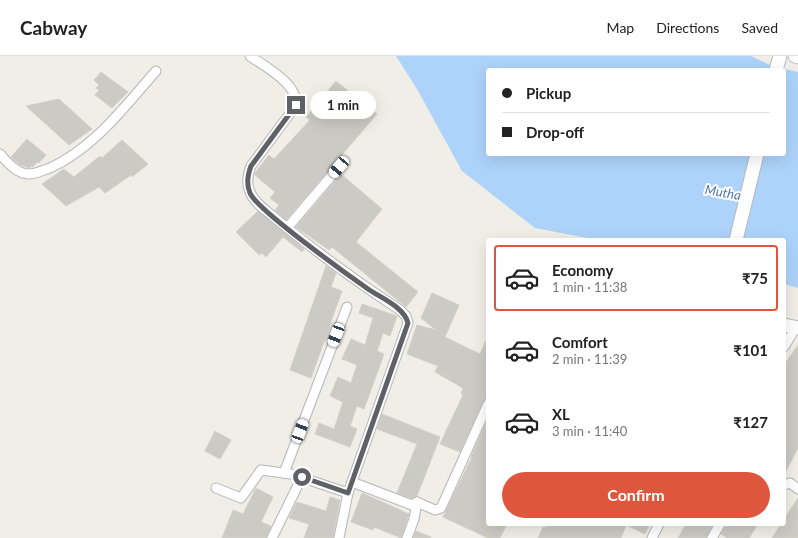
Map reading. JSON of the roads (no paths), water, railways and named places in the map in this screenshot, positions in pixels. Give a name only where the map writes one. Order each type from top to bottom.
[{"type":"street","points":[[250,56],[286,82],[296,94],[294,108],[251,166],[248,173],[250,193],[257,202],[287,228],[360,284],[400,310],[406,316],[408,323],[348,493],[339,538]]},
{"type":"street","points":[[777,68],[780,56]]},
{"type":"street","points":[[0,154],[16,169],[29,174],[38,173],[65,161],[105,128],[156,71]]},
{"type":"street","points":[[737,238],[757,156]]},
{"type":"street","points":[[287,228],[339,167]]},
{"type":"street","points":[[284,473],[346,307]]},
{"type":"street","points":[[786,343],[793,327]]},
{"type":"street","points":[[417,502],[435,510],[440,508],[486,408]]},
{"type":"street","points":[[216,488],[241,498],[261,470],[302,477],[348,493]]},
{"type":"street","points":[[272,538],[302,477]]},
{"type":"street","points":[[352,482],[412,505],[417,502]]},
{"type":"street","points":[[786,484],[790,483],[798,489]]},
{"type":"street","points":[[407,538],[414,519],[417,502]]},
{"type":"street","points":[[652,538],[658,526]]},
{"type":"street","points":[[712,538],[719,526]]},
{"type":"water","name":"Mutha","points":[[396,56],[751,56],[772,66],[781,68],[486,68],[486,156],[786,156],[786,69],[798,72],[798,288],[786,285],[786,238],[588,238],[535,228],[462,171],[417,89]]}]
